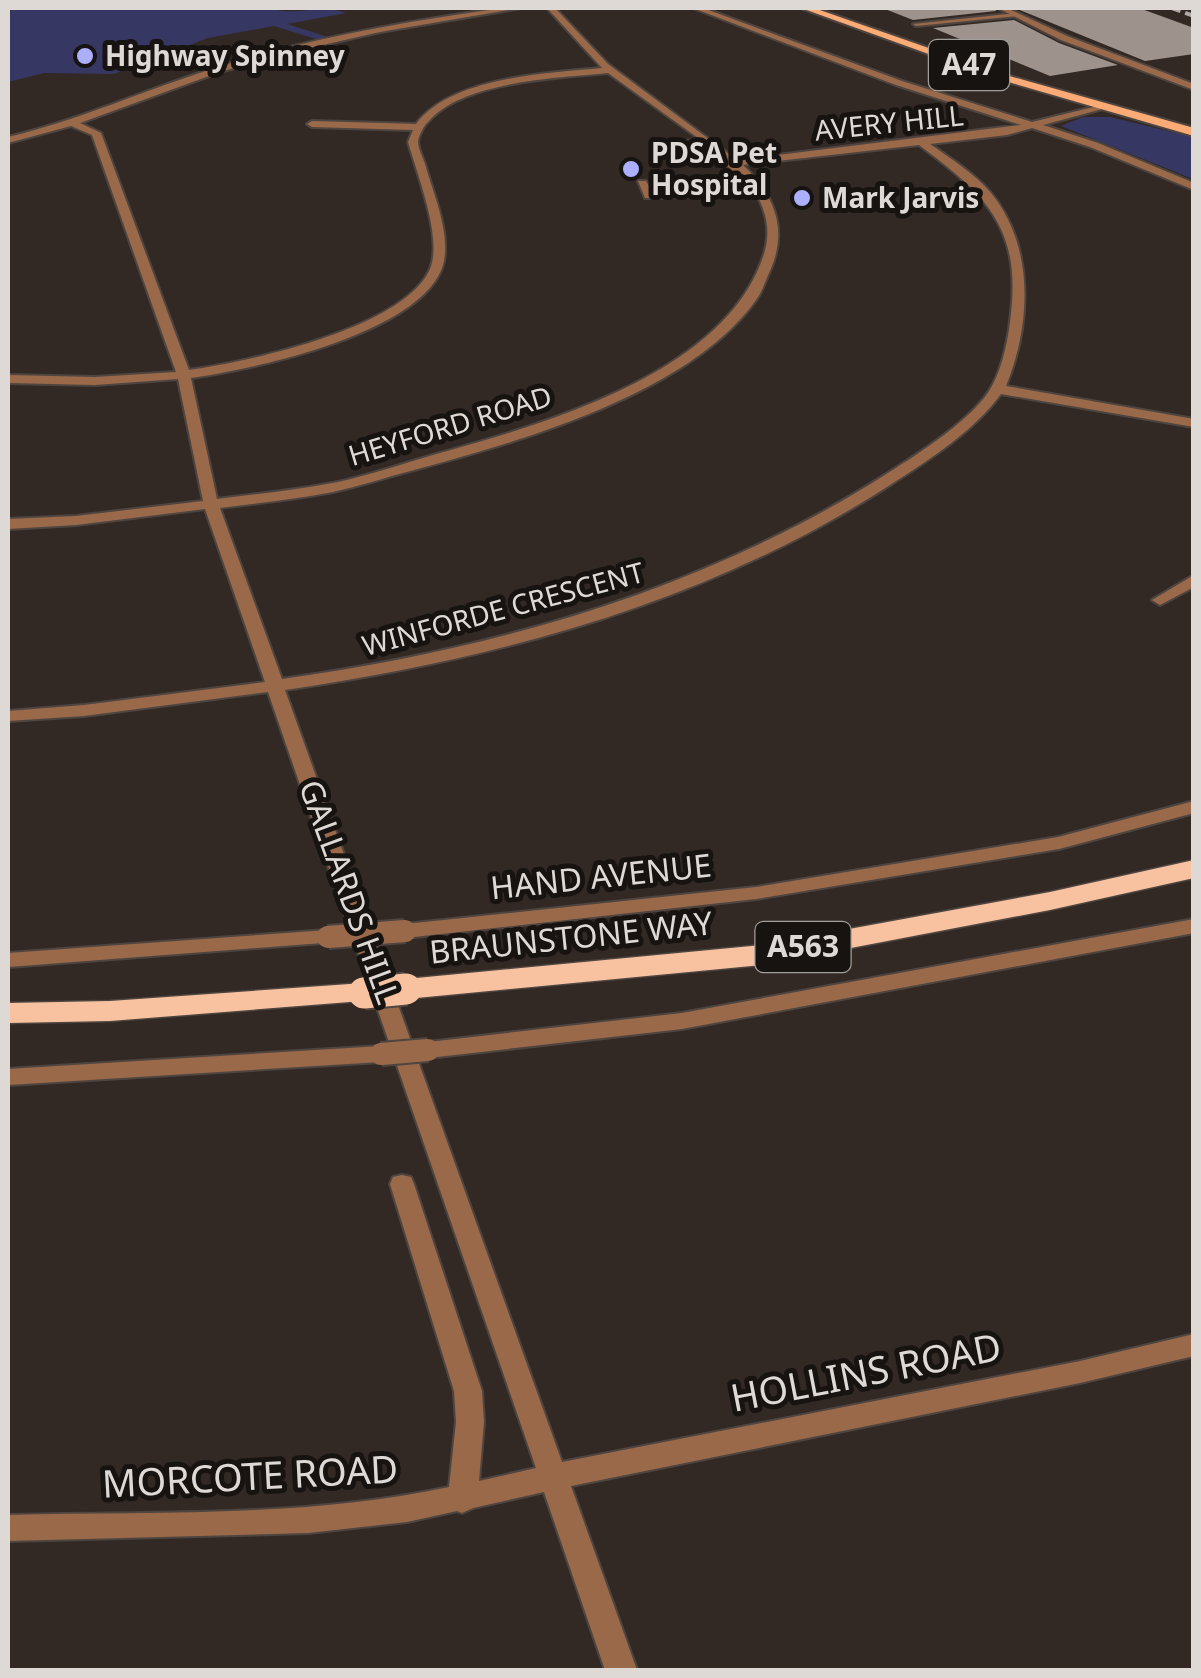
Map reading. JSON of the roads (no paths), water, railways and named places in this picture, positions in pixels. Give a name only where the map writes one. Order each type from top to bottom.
[{"type":"highway","name":"BRAUNSTONE WAY","points":[[8,1013],[110,1011],[364,993],[762,954],[1050,901],[1194,869]]},
{"type":"main road","name":"A47","points":[[806,8],[1002,77],[1194,132]]},
{"type":"street","points":[[8,140],[74,124],[244,62],[411,22],[517,8]]},
{"type":"street","name":"HEYFORD ROAD","points":[[8,524],[56,524],[326,489],[514,438],[574,415],[660,372],[734,318],[762,282],[775,240],[772,214],[761,192],[736,163],[610,70],[551,8]]},
{"type":"street","points":[[697,8],[899,83],[1140,162],[1194,187]]},
{"type":"street","points":[[1002,8],[1064,38],[1194,87]]},
{"type":"street","points":[[8,379],[184,376],[301,350],[352,332],[394,311],[420,292],[435,273],[440,251],[414,142],[415,127],[429,112],[483,89],[545,76],[610,70]]},
{"type":"street","name":"AVERY HILL","points":[[736,163],[1034,126],[1103,106]]},
{"type":"street","name":"GALLARDS HILL","points":[[74,124],[96,133],[184,376],[212,504],[621,1670]]},
{"type":"street","points":[[312,124],[415,127]]},
{"type":"street","points":[[920,142],[986,195],[1014,247],[1018,318],[998,390],[1194,423]]},
{"type":"street","points":[[642,183],[649,196],[761,192]]},
{"type":"street","name":"WINFORDE CRESCENT","points":[[8,716],[56,715],[342,678],[624,606],[778,546],[856,504],[938,445],[998,390]]},
{"type":"street","points":[[1160,600],[1194,580]]},
{"type":"street","name":"HAND AVENUE","points":[[8,960],[405,931],[756,893],[1059,843],[1194,807]]},
{"type":"street","points":[[8,1077],[381,1054],[682,1020],[1194,926]]},
{"type":"street","points":[[402,1184],[468,1390],[470,1422],[462,1500]]},
{"type":"street","name":"HOLLINS ROAD","points":[[553,1478],[1080,1372],[1194,1345]]},
{"type":"street","name":"MORCOTE ROAD","points":[[8,1528],[308,1520],[462,1500],[553,1478]]},
{"type":"lane","points":[[956,8],[983,8]]},
{"type":"lane","points":[[916,24],[1016,15]]},
{"type":"lane","points":[[674,144],[704,140]]},
{"type":"railway","points":[[1172,8],[1194,16]]},
{"type":"place","name":"Highway Spinney","points":[[85,56]]},
{"type":"place","name":"PDSA Pet Hospital","points":[[631,169]]},
{"type":"place","name":"Mark Jarvis","points":[[802,198]]}]
